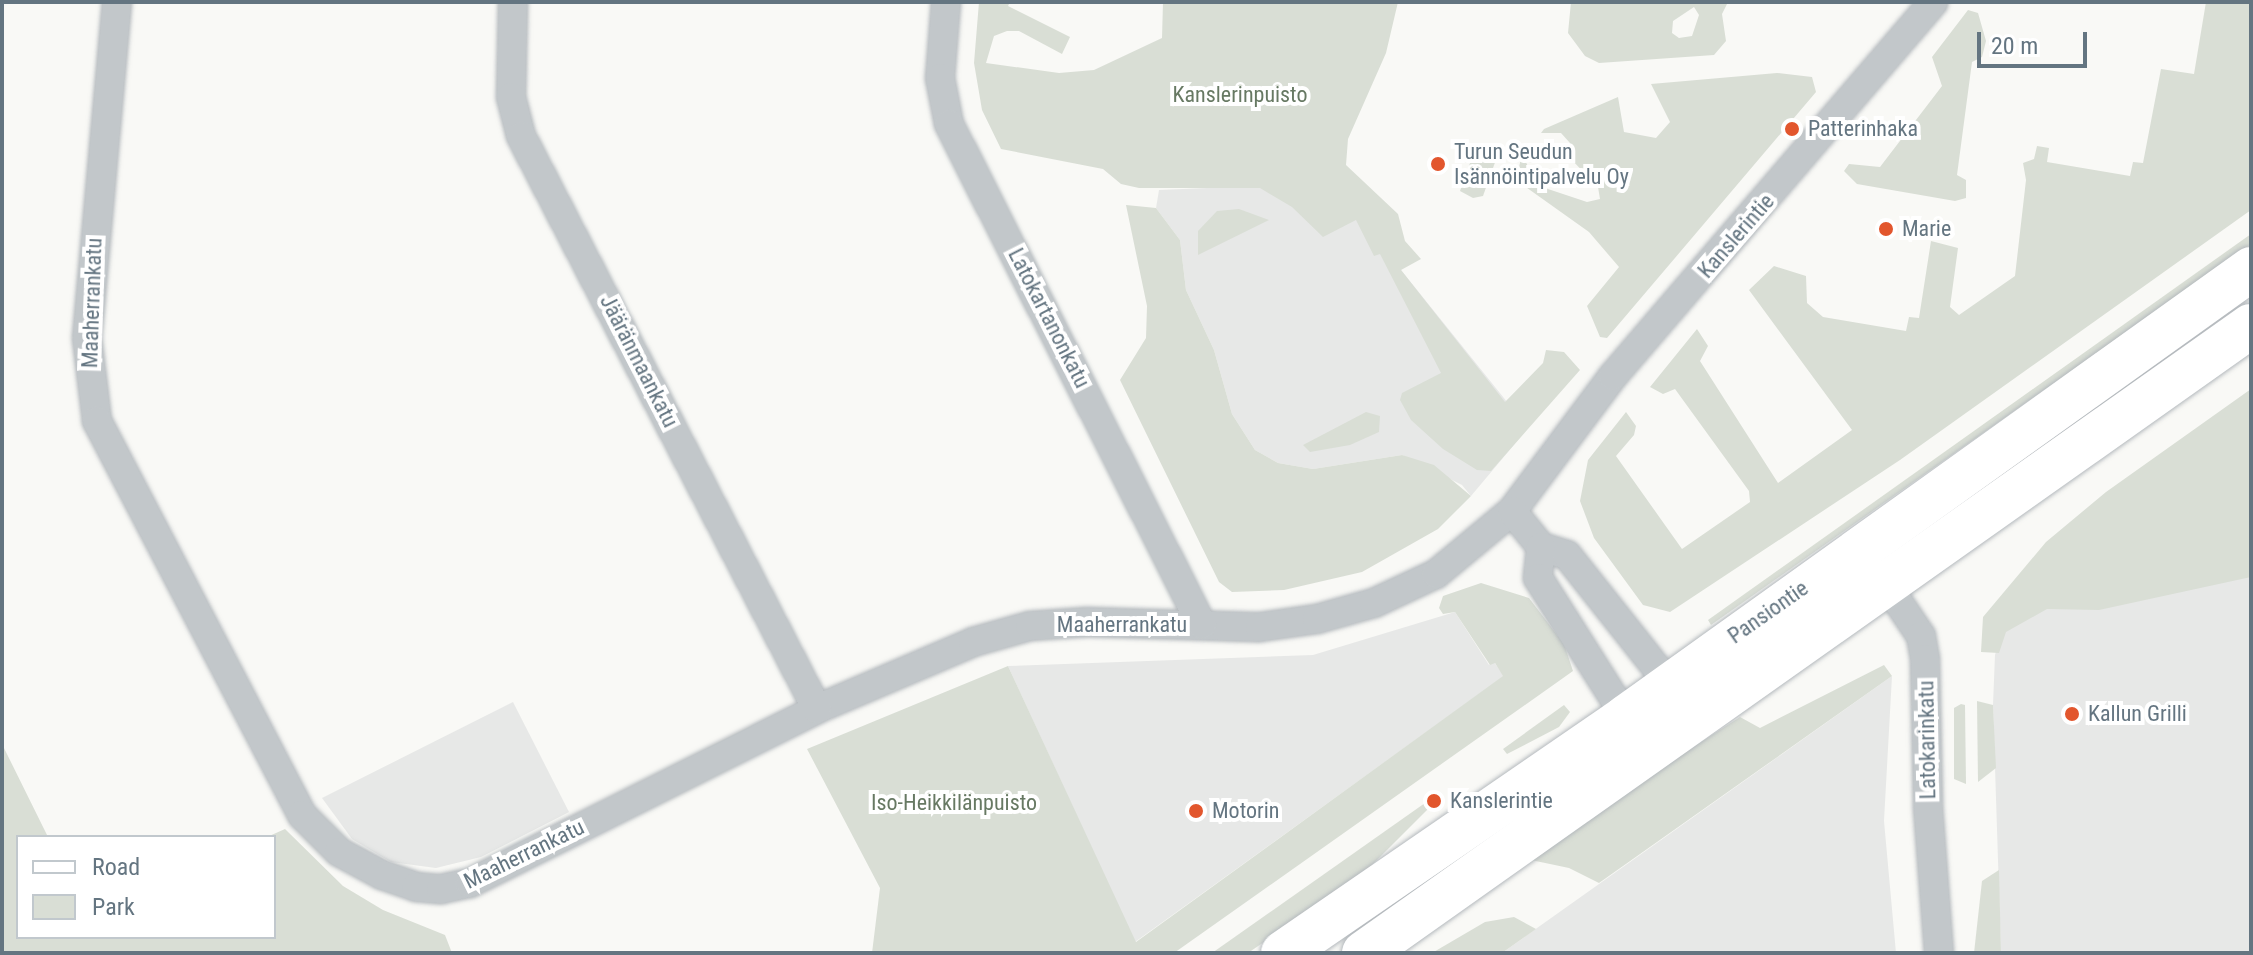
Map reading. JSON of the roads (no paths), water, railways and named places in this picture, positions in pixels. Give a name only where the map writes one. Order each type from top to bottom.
[{"type":"main road","name":"Pansiontie","points":[[1283,953],[1626,717],[1860,546],[2251,269]]},
{"type":"main road","name":"Pansiontie","points":[[1364,953],[2251,326]]},
{"type":"street","name":"Maaherrankatu","points":[[117,2],[87,338],[97,421],[302,815],[323,839],[406,885],[458,886],[817,709],[973,642],[1030,626],[1087,622],[1260,627],[1374,603],[1436,574],[1512,511]]},
{"type":"street","name":"Jääränmaankatu","points":[[513,2],[511,97],[521,136],[817,709]]},
{"type":"street","name":"Latokartanonkatu","points":[[946,2],[940,78],[946,116],[1202,625]]},
{"type":"street","name":"Kanslerintie","points":[[1512,511],[1613,376],[1933,2]]},
{"type":"street","points":[[1512,511],[1541,547],[1567,555],[1670,685],[1670,737],[1626,717],[1538,578],[1541,547]]},
{"type":"street","name":"Latokarinkatu","points":[[1860,546],[1921,636],[1925,659],[1928,807],[1939,953]]},
{"type":"place","name":"Patterinhaka","points":[[1792,129]]},
{"type":"place","name":"Turun Seudun Isännöintipalvelu Oy","points":[[1438,164]]},
{"type":"place","name":"Marie","points":[[1886,229]]},
{"type":"place","name":"Kallun Grilli","points":[[2072,714]]},
{"type":"place","name":"Kanslerintie","points":[[1434,801]]},
{"type":"place","name":"Motorin","points":[[1196,811]]},
{"type":"park label","name":"Kanslerinpuisto","points":[[1240,95]]},
{"type":"park label","name":"Iso-Heikkilänpuisto","points":[[954,803]]}]
